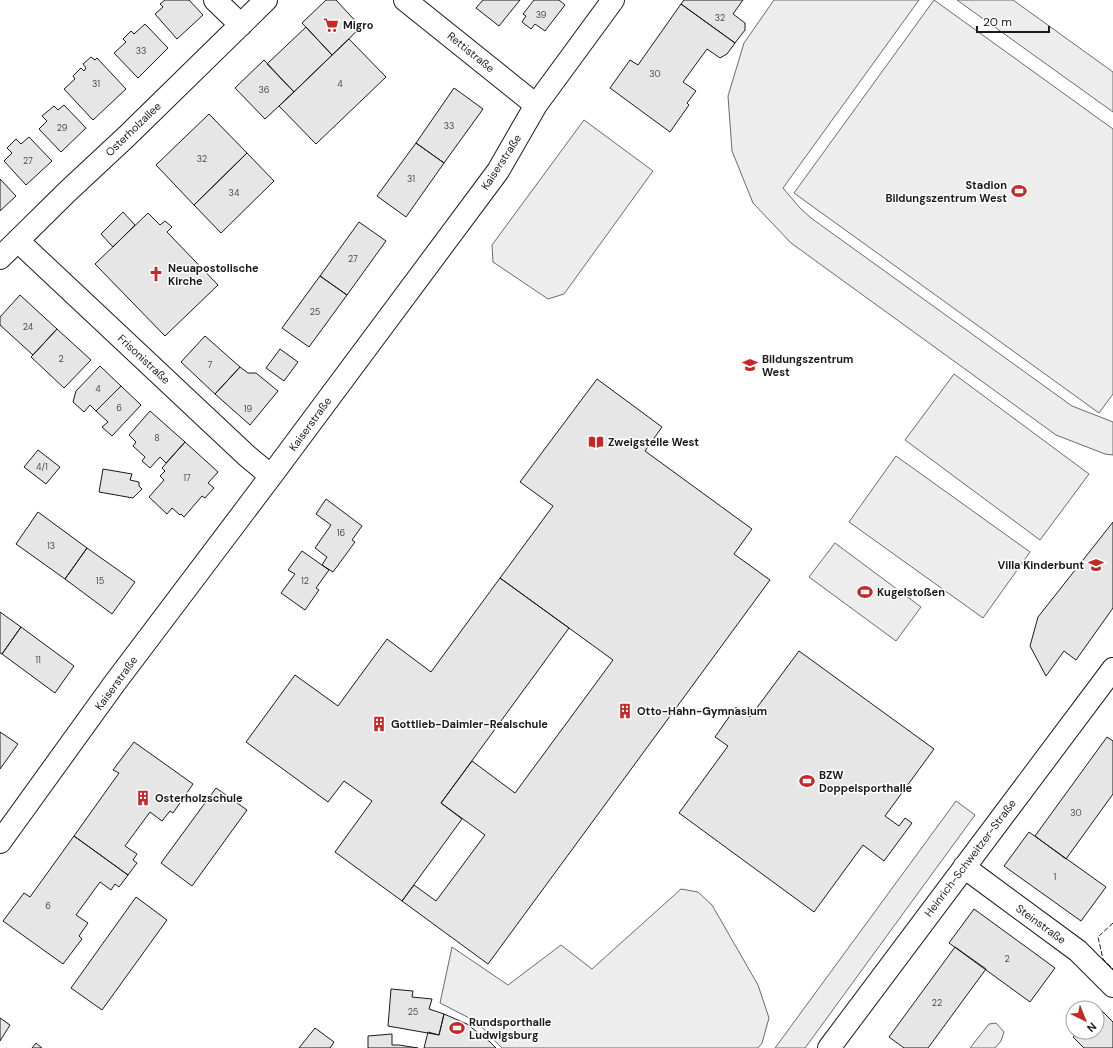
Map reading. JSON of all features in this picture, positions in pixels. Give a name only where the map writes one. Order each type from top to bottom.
[{"type":"street","points":[[215,0],[241,25]]},
{"type":"street","name":"Osterholzallee","points":[[0,258],[266,0]]},
{"type":"street","name":"Rettistraße","points":[[405,0],[536,105]]},
{"type":"street","name":"Kaiserstraße","points":[[0,842],[114,684],[498,171],[536,105],[613,0]]},
{"type":"street","name":"Frisonistraße","points":[[18,241],[247,456],[271,476]]},
{"type":"street","name":"Heinrich-Schweitzer-Straße","points":[[829,1048],[1113,669]]},
{"type":"street","name":"Steinstraße","points":[[964,867],[1078,951],[1113,986]]},
{"type":"shaded area","points":[[774,0],[919,0],[783,188],[800,208],[811,218],[1072,406],[1113,422],[1113,455],[1105,454],[1056,435],[791,243],[753,203],[732,151],[728,96],[744,43]]},
{"type":"shaded area","points":[[934,0],[1113,129],[1113,394],[1099,413],[794,193]]},
{"type":"shaded area","points":[[957,0],[1013,0],[1113,72],[1113,112]]},
{"type":"shaded area","points":[[584,120],[653,171],[564,294],[548,299],[493,262],[492,245]]},
{"type":"shaded area","points":[[954,374],[1089,474],[1040,540],[905,440]]},
{"type":"shaded area","points":[[896,456],[1030,552],[983,618],[849,522]]},
{"type":"shaded area","name":"Kugelstoßen","points":[[835,543],[921,607],[896,641],[809,577]]},
{"type":"shaded area","points":[[956,801],[975,815],[805,1048],[775,1048]]},
{"type":"shaded area","points":[[681,889],[698,892],[712,905],[758,985],[769,1018],[762,1043],[758,1048],[502,1048],[477,1022],[440,1003],[452,947],[508,985],[561,945],[592,969]]},
{"type":"shaded area","points":[[996,1023],[1004,1032],[1001,1041],[995,1048],[970,1048],[989,1024]]},
{"type":"building","points":[[165,0],[189,0],[203,15],[177,39],[155,14],[163,7],[160,4]]},
{"type":"building","points":[[326,0],[336,0],[361,27],[332,55],[302,23]]},
{"type":"building","points":[[483,0],[520,0],[499,26],[476,8]]},
{"type":"building","points":[[534,0],[559,0],[565,5],[545,31],[535,24],[531,29],[522,22],[526,16],[523,14]]},
{"type":"building","points":[[684,0],[743,0],[733,14],[745,23],[745,30],[735,43],[681,4]]},
{"type":"building","points":[[681,4],[735,43],[727,54],[720,58],[707,49],[683,82],[696,91],[687,103],[689,105],[670,132],[610,88],[630,60],[638,65]]},
{"type":"building","points":[[145,24],[168,48],[138,78],[114,53],[126,42],[123,39],[131,31],[134,34]]},
{"type":"building","points":[[306,27],[332,55],[294,92],[267,64]]},
{"type":"building","points":[[349,39],[386,77],[316,144],[279,106]]},
{"type":"building","points":[[91,57],[95,60],[97,58],[126,89],[93,120],[64,89],[75,79],[73,76],[81,68],[84,71],[86,68],[83,64]]},
{"type":"building","points":[[264,60],[294,92],[265,119],[235,88]]},
{"type":"building","points":[[454,88],[483,109],[444,163],[416,143]]},
{"type":"building","points":[[64,105],[86,128],[61,152],[39,129],[47,121],[42,116],[54,106],[58,110]]},
{"type":"building","points":[[209,114],[247,153],[194,205],[156,165]]},
{"type":"building","points":[[29,137],[52,161],[26,185],[4,161],[12,153],[7,148],[16,139],[21,144]]},
{"type":"building","points":[[416,143],[444,163],[406,217],[377,196]]},
{"type":"building","points":[[247,153],[274,181],[221,233],[194,205]]},
{"type":"building","points":[[0,179],[16,196],[0,211]]},
{"type":"building","points":[[123,212],[135,225],[113,247],[101,234]]},
{"type":"building","name":"Neuapostolische Kirche","points":[[148,213],[160,225],[165,221],[172,227],[167,232],[218,285],[165,336],[95,264]]},
{"type":"building","points":[[359,222],[386,241],[347,295],[320,276]]},
{"type":"building","points":[[320,276],[347,295],[309,347],[282,328]]},
{"type":"building","points":[[20,295],[57,329],[33,355],[0,325],[0,317]]},
{"type":"building","points":[[57,329],[91,360],[64,388],[31,357]]},
{"type":"building","points":[[205,336],[240,367],[215,394],[181,362]]},
{"type":"building","points":[[280,349],[298,362],[284,381],[266,368]]},
{"type":"building","points":[[100,366],[121,386],[96,411],[90,405],[84,412],[73,402],[76,391]]},
{"type":"building","points":[[240,367],[248,373],[256,373],[278,391],[250,425],[215,394]]},
{"type":"building","name":"Otto-Hahn-Gymnasium","points":[[597,379],[662,427],[645,451],[752,529],[734,554],[770,580],[488,964],[402,901],[414,885],[436,901],[485,835],[441,803],[472,761],[515,793],[613,660],[500,578],[553,506],[520,482]]},
{"type":"building","points":[[121,386],[141,405],[112,436],[102,427],[108,422],[96,411]]},
{"type":"building","points":[[150,411],[185,442],[166,463],[160,457],[150,468],[142,461],[145,457],[133,446],[136,442],[129,435]]},
{"type":"building","points":[[185,442],[218,472],[208,483],[214,488],[205,498],[202,496],[184,517],[172,508],[167,514],[149,497],[164,480],[160,476],[165,471],[162,468]]},
{"type":"building","points":[[38,450],[60,467],[46,484],[24,467]]},
{"type":"building","points":[[103,469],[132,474],[130,480],[139,482],[139,486],[142,489],[133,498],[99,492]]},
{"type":"building","points":[[326,499],[362,526],[352,540],[355,542],[333,572],[322,565],[327,557],[315,548],[331,525],[316,514]]},
{"type":"building","points":[[38,512],[87,548],[65,579],[16,544]]},
{"type":"building","name":"Villa Kinderbunt","points":[[1113,522],[1113,608],[1076,660],[1064,651],[1046,676],[1030,646],[1038,617]]},
{"type":"building","points":[[87,548],[135,582],[112,614],[65,579]]},
{"type":"building","points":[[302,551],[329,570],[316,588],[319,590],[305,610],[281,593],[295,574],[288,570]]},
{"type":"building","name":"Gottlieb-Daimler-Realschule","points":[[500,578],[569,628],[441,803],[462,819],[402,901],[335,852],[372,801],[344,781],[328,802],[246,742],[295,675],[338,706],[387,639],[431,672]]},
{"type":"building","points":[[0,612],[21,627],[2,654],[0,653]]},
{"type":"building","points":[[21,627],[74,666],[55,693],[2,654]]},
{"type":"building","name":"BZW Doppelsporthalle","points":[[799,651],[934,749],[885,816],[899,826],[905,818],[912,823],[884,861],[863,845],[814,912],[679,813],[728,746],[715,737],[736,707],[750,717]]},
{"type":"building","points":[[0,732],[18,744],[0,769]]},
{"type":"building","points":[[1107,737],[1113,741],[1113,794],[1066,859],[1035,836]]},
{"type":"building","name":"Osterholzschule","points":[[134,742],[193,784],[173,813],[170,811],[162,821],[150,812],[125,846],[137,854],[133,860],[137,863],[128,875],[74,836],[119,773],[113,770]]},
{"type":"building","points":[[216,788],[247,810],[192,886],[161,863]]},
{"type":"building","points":[[1029,832],[1106,887],[1081,921],[1004,866]]},
{"type":"building","points":[[74,836],[128,875],[119,887],[115,884],[111,890],[100,882],[76,915],[88,923],[79,936],[82,939],[63,964],[3,921],[24,893],[30,897]]},
{"type":"building","points":[[136,897],[167,920],[102,1010],[71,988]]},
{"type":"building","points":[[974,909],[1055,968],[1030,1002],[949,943]]},
{"type":"building","points":[[955,947],[986,969],[928,1048],[904,1048],[889,1037]]},
{"type":"building","points":[[391,989],[413,991],[412,997],[432,999],[429,1009],[444,1014],[439,1035],[388,1026]]},
{"type":"building","name":"Rundsporthalle Ludwigsburg","points":[[444,1014],[467,1024],[496,1048],[424,1048],[428,1032],[439,1035]]},
{"type":"building","points":[[1105,1014],[1113,1022],[1113,1048],[1084,1048],[1076,1040],[1105,1040]]},
{"type":"building","points":[[0,1018],[10,1025],[0,1041]]},
{"type":"building","points":[[315,1028],[334,1042],[330,1048],[299,1048]]},
{"type":"building","points":[[392,1034],[392,1045],[418,1048],[368,1048],[368,1036]]},
{"type":"building","points":[[36,1043],[42,1048],[32,1048]]},
{"type":"fence","points":[[1113,923],[1098,937],[1103,959],[1113,969]]},
{"type":"place","name":"Migro","points":[[331,25]]},
{"type":"place","name":"Stadion Bildungszentrum West","points":[[1019,191]]},
{"type":"place","name":"Neuapostolische Kirche","points":[[156,274]]},
{"type":"place","name":"Bildungszentrum West","points":[[750,365]]},
{"type":"place","name":"Zweigstelle West","points":[[596,442]]},
{"type":"place","name":"Villa Kinderbunt","points":[[1096,565]]},
{"type":"place","name":"Kugelstoßen","points":[[865,592]]},
{"type":"place","name":"Otto-Hahn-Gymnasium","points":[[625,711]]},
{"type":"place","name":"Gottlieb-Daimler-Realschule","points":[[379,724]]},
{"type":"place","name":"BZW Doppelsporthalle","points":[[807,781]]},
{"type":"place","name":"Osterholzschule","points":[[143,798]]},
{"type":"place","name":"Rundsporthalle Ludwigsburg","points":[[457,1028]]}]
